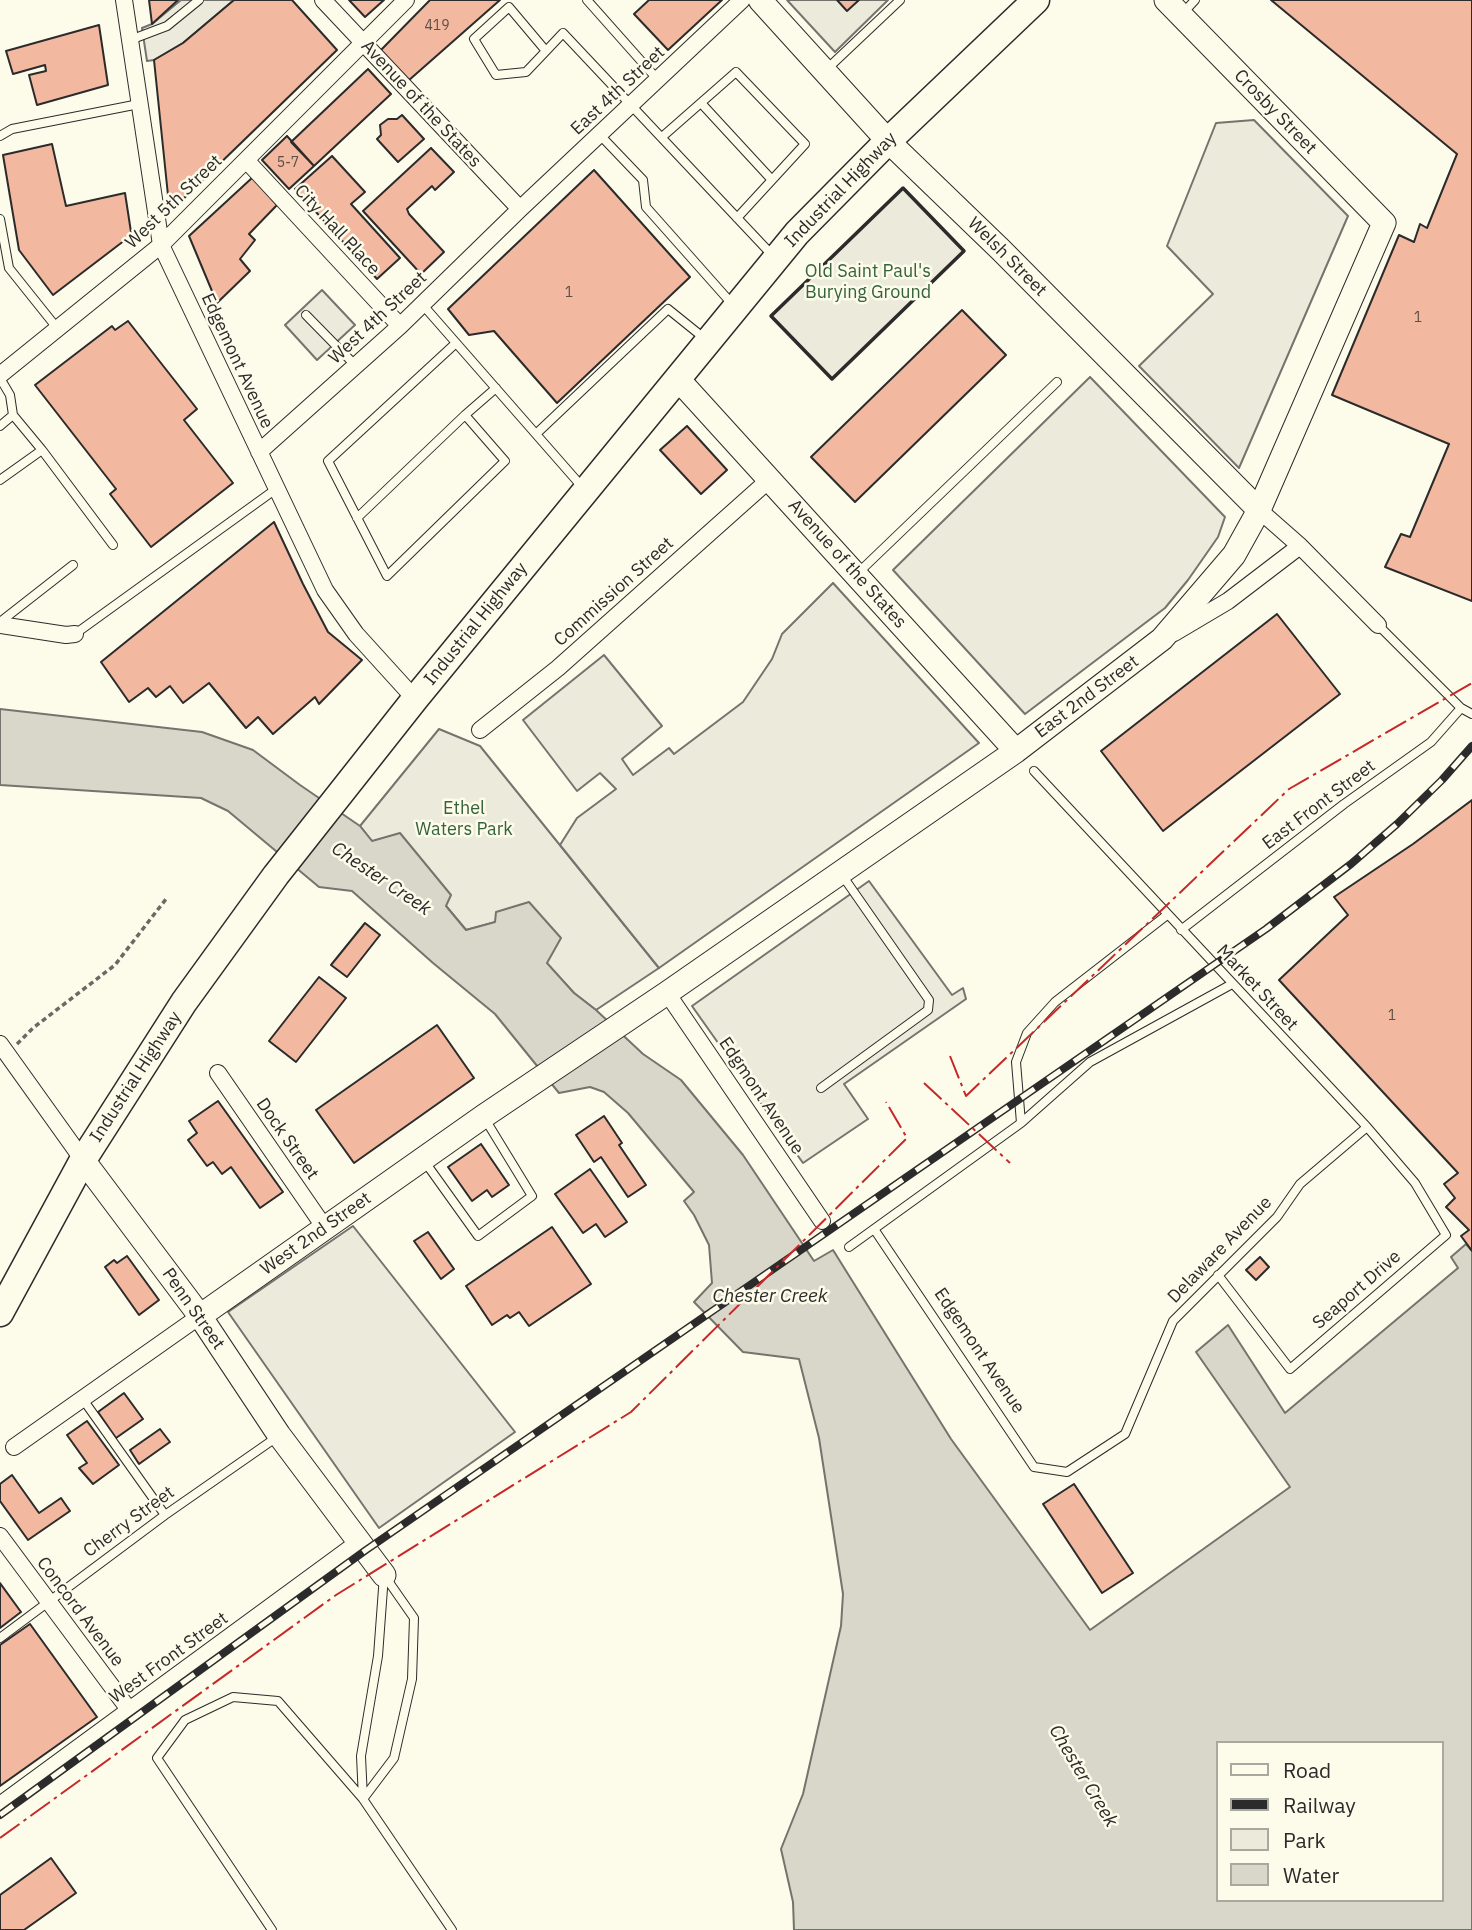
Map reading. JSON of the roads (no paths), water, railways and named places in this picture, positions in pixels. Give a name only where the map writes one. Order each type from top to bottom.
[{"type":"main road","name":"Industrial Highway","points":[[0,1313],[83,1160],[184,1002],[276,875],[339,795],[797,233],[888,141],[1036,0]]},
{"type":"street","name":"Avenue of the States","points":[[323,0],[520,209]]},
{"type":"street","name":"West 5th Street","points":[[0,377],[161,245],[406,0]]},
{"type":"street","name":"East 4th Street","points":[[520,209],[742,0]]},
{"type":"street","name":"Welsh Street","points":[[760,0],[888,141],[1001,250],[1259,510]]},
{"type":"street","name":"Edgemont Avenue","points":[[122,3],[161,245],[326,590],[356,634],[415,699]]},
{"type":"street","name":"Crosby Street","points":[[1180,5],[1384,223]]},
{"type":"street","name":"City Hall Place","points":[[246,160],[400,326]]},
{"type":"street","name":"West 4th Street","points":[[259,452],[400,326],[520,209]]},
{"type":"street","name":"East 2nd Street","points":[[620,1024],[1016,751],[1162,639],[1234,555],[1259,510],[1384,223]]},
{"type":"street","name":"Avenue of the States","points":[[677,378],[1016,751]]},
{"type":"street","name":"Commission Street","points":[[480,730],[558,668],[769,479]]},
{"type":"street","points":[[1259,510],[1300,546],[1378,625]]},
{"type":"street","points":[[1162,639],[1228,601],[1300,546]]},
{"type":"street","points":[[0,623],[66,635],[75,634]]},
{"type":"street","name":"Edgmont Avenue","points":[[667,993],[822,1220]]},
{"type":"street","name":"West 2nd Street","points":[[14,1447],[484,1116],[620,1024]]},
{"type":"street","name":"Penn Street","points":[[3,1052],[200,1316],[279,1435],[384,1575]]},
{"type":"street","name":"Dock Street","points":[[218,1073],[325,1228]]},
{"type":"street","name":"Concord Avenue","points":[[0,1536],[130,1711]]},
{"type":"street","name":"West Front Street","points":[[0,1805],[360,1541]]},
{"type":"lane","points":[[130,40],[167,26],[199,0]]},
{"type":"lane","points":[[587,0],[658,80]]},
{"type":"lane","points":[[825,71],[900,0]]},
{"type":"lane","points":[[546,51],[509,7],[474,39],[496,75],[526,72],[546,51],[563,33],[775,259]]},
{"type":"lane","points":[[662,137],[736,72],[805,144],[737,218]]},
{"type":"lane","points":[[701,103],[772,180]]},
{"type":"lane","points":[[0,136],[12,129],[139,104]]},
{"type":"lane","points":[[599,134],[643,180],[646,207],[735,307]]},
{"type":"lane","points":[[0,219],[9,268],[57,328]]},
{"type":"lane","points":[[422,304],[586,490]]},
{"type":"lane","points":[[536,434],[668,309],[708,341]]},
{"type":"lane","points":[[306,316],[356,366]]},
{"type":"lane","points":[[456,343],[328,461],[387,576],[505,461],[464,415]]},
{"type":"lane","points":[[0,377],[10,395],[13,415],[113,545]]},
{"type":"lane","points":[[856,575],[1057,382]]},
{"type":"lane","points":[[358,518],[464,415],[496,388]]},
{"type":"lane","points":[[0,426],[13,415]]},
{"type":"lane","points":[[0,480],[42,450]]},
{"type":"lane","points":[[75,634],[276,489]]},
{"type":"lane","points":[[0,623],[73,565]]},
{"type":"lane","points":[[1378,625],[1461,708],[1472,714]]},
{"type":"lane","name":"East Front Street","points":[[1181,930],[1344,804],[1431,742],[1461,708]]},
{"type":"lane","name":"Market Street","points":[[1034,771],[1367,1127],[1415,1183],[1446,1235]]},
{"type":"lane","points":[[821,1087],[928,1010],[929,1000],[841,872]]},
{"type":"lane","points":[[1021,1123],[1016,1062],[1027,1033],[1055,1002],[1167,915]]},
{"type":"lane","points":[[849,1247],[1021,1123],[1090,1062],[1232,984]]},
{"type":"lane","points":[[423,1159],[478,1236],[532,1196],[484,1116]]},
{"type":"lane","name":"Delaware Avenue","points":[[1067,1472],[1125,1434],[1173,1321],[1277,1217],[1300,1184],[1367,1127]]},
{"type":"lane","name":"Edgemont Avenue","points":[[874,1229],[1034,1467],[1067,1472]]},
{"type":"lane","name":"Seaport Drive","points":[[1218,1275],[1290,1369],[1446,1235]]},
{"type":"lane","points":[[82,1398],[165,1515]]},
{"type":"lane","name":"Cherry Street","points":[[0,1638],[165,1515],[279,1435]]},
{"type":"lane","points":[[363,1799],[361,1756],[378,1656],[384,1575]]},
{"type":"lane","points":[[363,1799],[394,1758],[412,1679],[414,1618],[384,1575]]},
{"type":"lane","points":[[272,1930],[157,1758],[185,1720],[233,1697],[278,1701],[363,1799],[452,1930]]},
{"type":"water","name":"Chester Creek","points":[[0,709],[202,732],[253,750],[360,826],[372,841],[400,833],[451,895],[446,906],[466,930],[495,922],[496,912],[529,902],[561,938],[547,963],[574,993],[643,1054],[681,1080],[743,1155],[814,1261],[833,1250],[951,1439],[1090,1630],[1290,1487],[1196,1352],[1228,1325],[1285,1413],[1458,1268],[1451,1257],[1466,1244],[1472,1251],[1472,1930],[794,1930],[793,1902],[781,1849],[803,1794],[841,1626],[843,1594],[819,1438],[799,1359],[743,1352],[694,1302],[712,1283],[709,1245],[684,1201],[694,1192],[628,1113],[604,1092],[590,1087],[559,1093],[495,1014],[352,891],[319,887],[228,811],[201,798],[0,785]]},
{"type":"railway","points":[[0,1815],[366,1550],[1266,929],[1351,864],[1397,824],[1472,746]]},
{"type":"park label","name":"Old Saint Paul's Burying Ground","points":[[868,282]]},
{"type":"park label","name":"Ethel Waters Park","points":[[464,819]]}]
